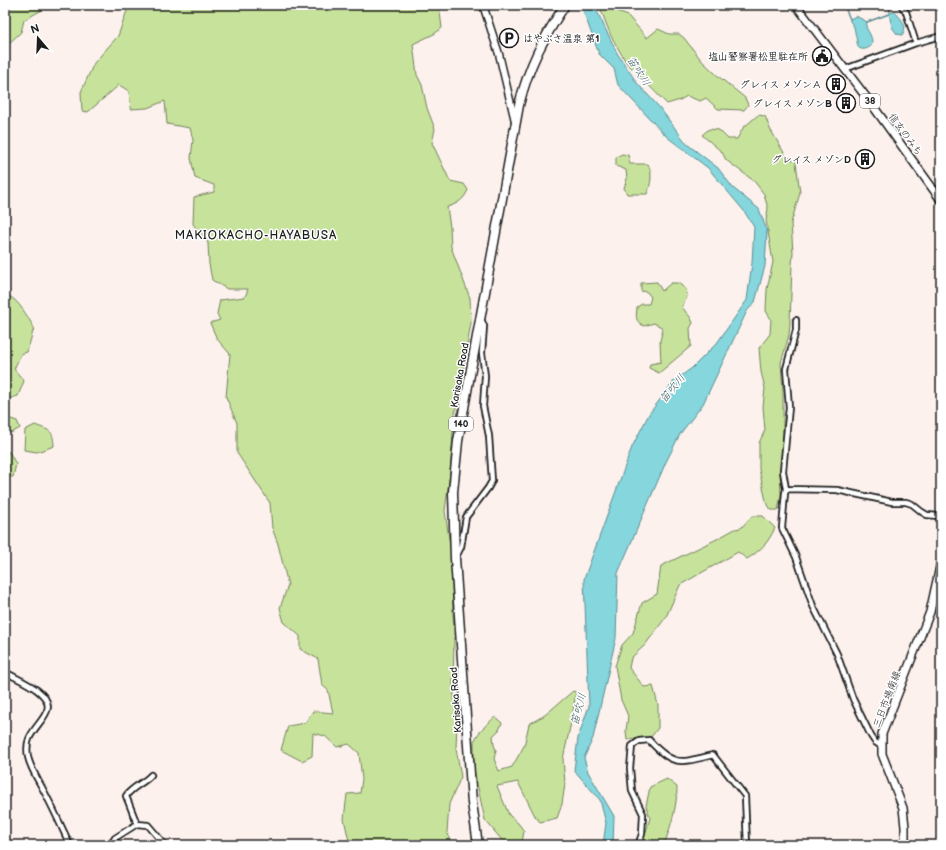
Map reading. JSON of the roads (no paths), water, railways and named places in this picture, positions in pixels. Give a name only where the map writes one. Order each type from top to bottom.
[{"type":"highway","name":"Karisaka Road","points":[[478,845],[472,803],[455,558],[453,492],[457,448],[515,121],[525,80],[534,57],[565,5]]},
{"type":"main road","name":"信玄のみち","points":[[796,5],[873,106],[941,200]]},
{"type":"main road","name":"三日市場南線","points":[[905,845],[903,808],[882,754],[881,746],[884,729],[930,612],[941,562]]},
{"type":"street","points":[[483,5],[499,54],[515,121]]},
{"type":"street","points":[[901,5],[906,12],[916,43]]},
{"type":"street","points":[[845,69],[916,43],[941,36]]},
{"type":"street","points":[[455,558],[461,547],[466,516],[492,481],[489,436],[483,406],[485,376],[482,352],[484,326],[480,315]]},
{"type":"street","points":[[796,320],[796,330],[786,369],[789,407],[783,471],[786,489],[782,528],[796,557],[813,606],[838,654],[859,712],[871,736],[875,742],[881,746]]},
{"type":"street","points":[[786,489],[837,490],[892,502],[906,502],[912,504],[928,515],[938,516],[941,520]]},
{"type":"street","points":[[5,672],[37,690],[44,697],[48,705],[47,714],[29,738],[27,749],[28,759],[70,845]]},
{"type":"street","points":[[638,845],[642,834],[643,814],[632,791],[630,768],[632,746],[639,741],[649,740],[658,750],[670,759],[685,762],[713,755],[745,796],[747,845]]},
{"type":"street","points":[[138,824],[126,796],[151,774]]},
{"type":"street","points":[[110,845],[115,838],[138,824],[148,825],[165,845]]},
{"type":"water","name":"笛吹川","points":[[581,5],[594,5],[617,53],[637,83],[659,107],[687,144],[718,168],[733,188],[759,209],[767,231],[765,266],[755,302],[747,311],[703,404],[680,434],[666,462],[618,573],[616,638],[593,738],[584,758],[588,772],[614,816],[613,845],[603,845],[606,823],[600,800],[574,770],[578,738],[589,706],[584,579],[632,447],[649,414],[674,381],[692,368],[717,343],[747,300],[752,263],[754,227],[744,211],[708,168],[667,137],[618,85],[614,69],[599,54]]},
{"type":"water","points":[[894,11],[903,22],[905,28],[902,35],[897,34],[892,27],[889,14]]},
{"type":"water","points":[[856,16],[867,22],[866,27],[871,36],[872,43],[871,46],[866,49],[861,49],[858,47],[854,27],[850,21],[850,19]]},
{"type":"waterway","points":[[889,5],[890,12]]},
{"type":"waterway","points":[[843,6],[850,19]]},
{"type":"waterway","points":[[867,22],[889,14]]},
{"type":"place","name":"はやぶさ温泉 第1","points":[[509,38]]},
{"type":"place","name":"塩山警察署松里駐在所","points":[[822,56]]},
{"type":"place","name":"グレイス メゾンＡ","points":[[836,84]]},
{"type":"place","name":"グレイス メゾンB","points":[[846,103]]},
{"type":"place","name":"グレイス メゾンD","points":[[865,159]]},
{"type":"district","name":"MAKIOKACHO-HAYABUSA","points":[[256,235]]}]
